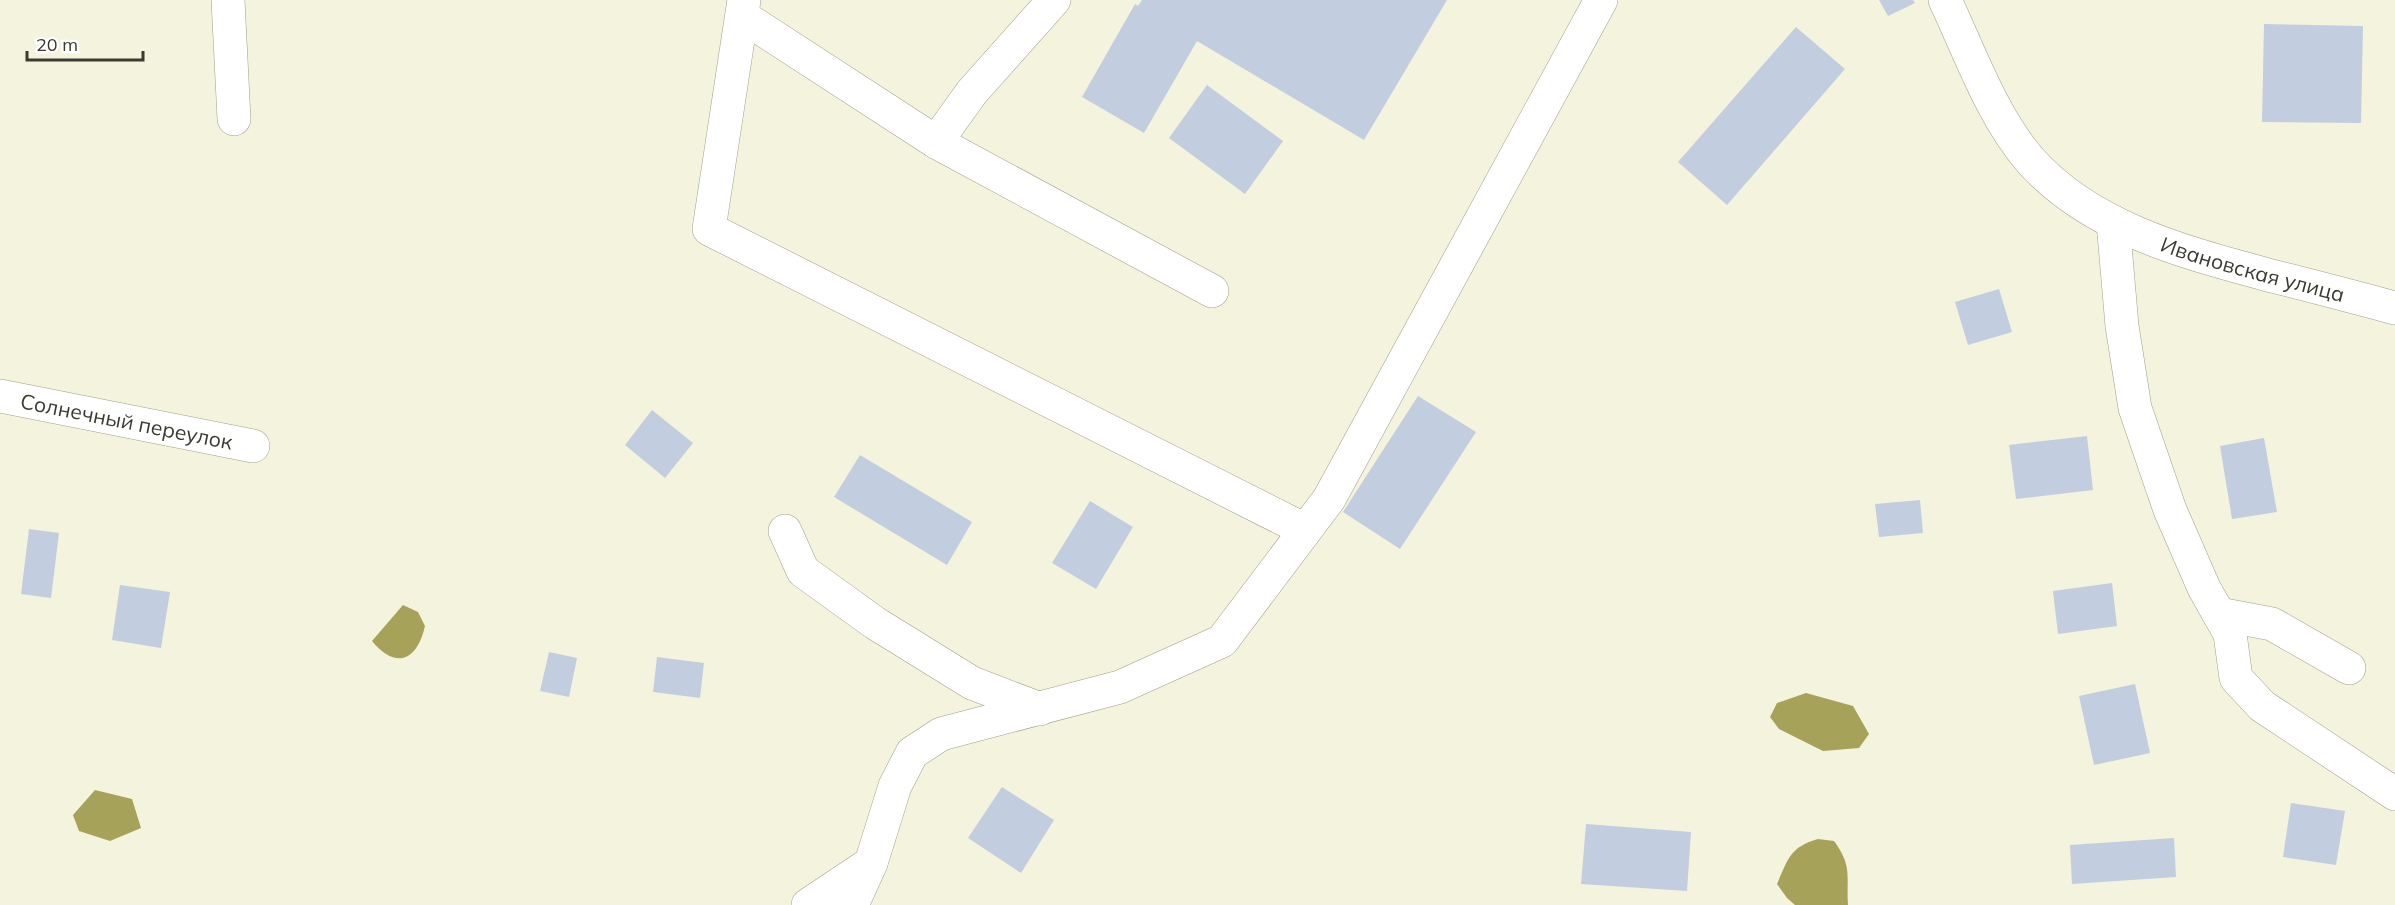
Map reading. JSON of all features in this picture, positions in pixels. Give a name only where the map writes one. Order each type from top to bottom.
[{"type":"street","points":[[228,0],[234,119]]},
{"type":"street","points":[[936,142],[972,92],[1054,0]]},
{"type":"street","points":[[852,905],[871,863],[895,786],[912,753],[941,734],[1120,687],[1222,640],[1329,499],[1601,0]]},
{"type":"street","name":"Ивановская улица","points":[[1946,0],[2002,120],[2030,160],[2062,191],[2113,222],[2167,246],[2395,308]]},
{"type":"street","points":[[1212,291],[936,142],[743,8],[709,229],[1305,530]]},
{"type":"street","points":[[2113,222],[2122,326],[2135,408],[2170,510],[2204,588],[2230,634],[2236,678],[2262,706],[2395,794]]},
{"type":"street","name":"Солнечный переулок","points":[[0,396],[253,446]]},
{"type":"street","points":[[785,531],[803,571],[875,624],[972,683],[1040,709]]},
{"type":"street","points":[[2218,614],[2272,624],[2349,668]]},
{"type":"street","points":[[808,905],[871,863]]},
{"type":"shaded area","points":[[403,605],[418,612],[425,626],[417,647],[411,654],[404,658],[397,658],[389,656],[372,641]]},
{"type":"shaded area","points":[[1806,693],[1853,706],[1869,734],[1859,748],[1823,751],[1779,729],[1770,717],[1777,703]]},
{"type":"shaded area","points":[[95,790],[132,799],[141,828],[110,841],[79,831],[73,815]]},
{"type":"shaded area","points":[[1818,839],[1834,841],[1844,858],[1847,872],[1848,905],[1795,905],[1777,884],[1791,855],[1801,846]]},
{"type":"building","points":[[1142,0],[1447,0],[1364,140],[1197,41],[1144,133],[1082,97],[1135,4],[1138,6]]},
{"type":"building","points":[[1879,0],[1913,0],[1915,3],[1888,16]]},
{"type":"building","points":[[2264,24],[2363,26],[2361,123],[2262,122]]},
{"type":"building","points":[[1796,27],[1845,69],[1727,205],[1678,162]]},
{"type":"building","points":[[1207,85],[1283,141],[1245,194],[1169,138]]},
{"type":"building","points":[[1999,289],[2012,332],[1968,345],[1955,302]]},
{"type":"building","points":[[1418,396],[1476,432],[1400,549],[1343,512]]},
{"type":"building","points":[[652,410],[693,443],[665,478],[625,445]]},
{"type":"building","points":[[2087,436],[2093,490],[2016,499],[2009,445]]},
{"type":"building","points":[[2264,438],[2277,512],[2232,519],[2220,446]]},
{"type":"building","points":[[860,455],[972,522],[947,565],[834,497]]},
{"type":"building","points":[[1920,500],[1923,533],[1879,537],[1875,504]]},
{"type":"building","points":[[1090,501],[1133,527],[1096,589],[1052,563]]},
{"type":"building","points":[[29,529],[59,533],[51,598],[21,594]]},
{"type":"building","points":[[2112,583],[2117,626],[2058,634],[2053,591]]},
{"type":"building","points":[[120,585],[170,592],[161,648],[112,640]]},
{"type":"building","points":[[549,652],[577,658],[569,697],[540,691]]},
{"type":"building","points":[[657,657],[704,663],[700,698],[653,692]]},
{"type":"building","points":[[2135,684],[2150,753],[2094,765],[2079,696]]},
{"type":"building","points":[[1002,787],[1054,820],[1021,873],[968,838]]},
{"type":"building","points":[[2291,803],[2345,811],[2336,865],[2283,857]]},
{"type":"building","points":[[1586,824],[1691,832],[1687,891],[1581,884]]},
{"type":"building","points":[[2174,838],[2176,877],[2072,884],[2070,845]]}]
